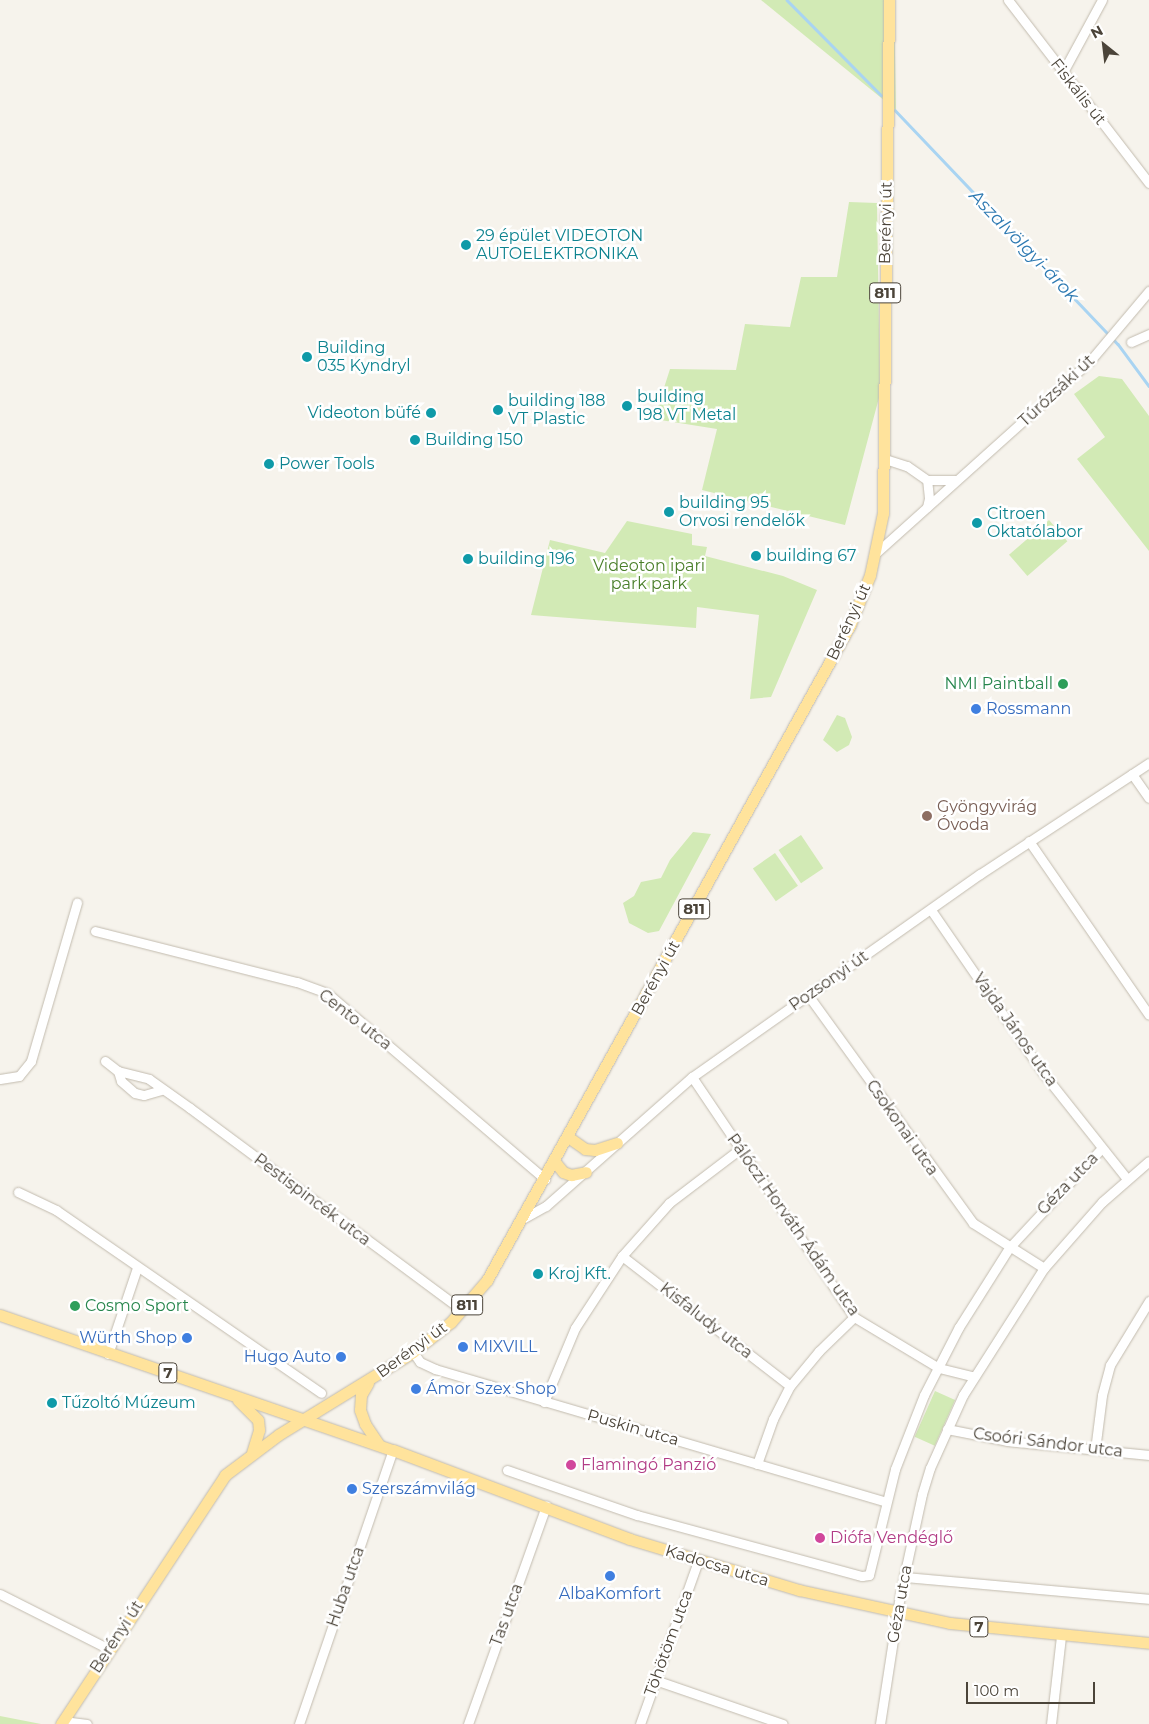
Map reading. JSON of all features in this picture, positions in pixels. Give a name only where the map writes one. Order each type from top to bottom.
[{"type":"main road","name":"Berényi út","points":[[62,1723],[215,1488],[237,1464],[303,1419],[368,1383],[413,1352],[462,1310],[487,1280],[524,1218],[842,641],[865,592],[876,552],[883,513],[889,0]]},
{"type":"main road","points":[[568,1137],[585,1149],[595,1150],[617,1143]]},
{"type":"main road","points":[[555,1162],[563,1172],[571,1175],[586,1172]]},
{"type":"main road","name":"7","points":[[0,1315],[108,1354],[228,1392],[303,1419]]},
{"type":"main road","points":[[368,1383],[361,1395],[360,1410],[365,1424],[379,1445]]},
{"type":"main road","points":[[228,1392],[248,1407],[258,1420],[259,1430],[252,1453]]},
{"type":"main road","name":"Kadocsa utca","points":[[303,1419],[698,1562],[897,1614],[1004,1630],[1149,1643]]},
{"type":"street","name":"Fiskális út","points":[[1008,0],[1149,183]]},
{"type":"street","points":[[1063,72],[1102,0]]},
{"type":"street","name":"Túrózsáki út","points":[[876,552],[955,480],[1048,401],[1107,344],[1149,291]]},
{"type":"street","points":[[1131,342],[1149,334]]},
{"type":"street","points":[[884,459],[907,466],[927,480],[955,480]]},
{"type":"street","points":[[927,480],[930,498],[927,507]]},
{"type":"street","name":"Pozsonyi út","points":[[524,1218],[546,1206],[692,1077],[1029,841],[1149,763]]},
{"type":"street","points":[[1132,774],[1149,798]]},
{"type":"street","points":[[1029,841],[1149,1015]]},
{"type":"street","points":[[0,1078],[19,1076],[31,1061],[77,904]]},
{"type":"street","name":"Vajda János utca","points":[[931,910],[1028,1051],[1101,1149]]},
{"type":"street","name":"Cento utca","points":[[95,931],[296,982],[326,993],[545,1180]]},
{"type":"street","name":"Csokonai utca","points":[[808,995],[956,1202],[973,1223],[1009,1248]]},
{"type":"street","name":"Pestispincék utca","points":[[105,1061],[118,1071],[136,1073],[162,1090],[462,1310]]},
{"type":"street","name":"Pestispincék utca","points":[[118,1071],[121,1081],[135,1093],[144,1095],[162,1090]]},
{"type":"street","name":"Pálóczi Horváth Ádám utca","points":[[692,1077],[854,1317],[939,1368]]},
{"type":"street","points":[[544,1402],[575,1328],[622,1256],[668,1203],[740,1148]]},
{"type":"street","name":"Géza utca","points":[[869,1574],[886,1502],[908,1435],[959,1327],[1009,1248],[1101,1149],[1127,1179]]},
{"type":"street","name":"Géza utca","points":[[880,1724],[897,1614],[922,1494],[947,1428],[974,1377],[1044,1268],[1085,1219],[1149,1161]]},
{"type":"street","points":[[18,1192],[56,1210],[137,1268],[321,1393]]},
{"type":"street","points":[[1009,1248],[1044,1268]]},
{"type":"street","name":"Kisfaludy utca","points":[[622,1256],[790,1386]]},
{"type":"street","points":[[108,1354],[137,1268]]},
{"type":"street","points":[[1095,1450],[1102,1395],[1110,1365],[1149,1301]]},
{"type":"street","points":[[757,1464],[772,1419],[790,1386],[819,1351],[854,1317]]},
{"type":"street","name":"Puskin utca","points":[[413,1352],[424,1364],[436,1370],[886,1502]]},
{"type":"street","points":[[939,1368],[974,1377]]},
{"type":"street","name":"Csoóri Sándor utca","points":[[947,1428],[1007,1441],[1149,1455]]},
{"type":"street","name":"Huba utca","points":[[299,1724],[393,1450]]},
{"type":"street","name":"Kadocsa utca","points":[[507,1470],[637,1515],[862,1576],[869,1574]]},
{"type":"street","name":"Tas utca","points":[[468,1724],[546,1506]]},
{"type":"street","name":"Töhötöm utca","points":[[640,1724],[698,1562]]},
{"type":"street","points":[[904,1577],[1149,1599]]},
{"type":"street","points":[[0,1594],[110,1650]]},
{"type":"street","points":[[1051,1724],[1061,1636]]},
{"type":"street","points":[[655,1680],[783,1724]]},
{"type":"street","points":[[62,1723],[87,1724]]},
{"type":"green space","points":[[761,0],[894,0],[896,110]]},
{"type":"green space","points":[[849,202],[877,203],[880,394],[845,525],[702,490],[717,429],[654,419],[670,369],[736,370],[745,324],[790,327],[801,277],[837,277]]},
{"type":"green space","points":[[1099,376],[1122,379],[1149,416],[1149,551],[1077,459],[1105,437],[1074,394]]},
{"type":"green space","points":[[1049,520],[1067,541],[1027,576],[1009,555]]},
{"type":"green space","name":"Videoton ipari park park","points":[[627,521],[692,534],[692,545],[707,547],[705,556],[783,576],[817,590],[771,697],[750,699],[759,615],[697,607],[696,628],[531,615],[550,540],[605,553]]},
{"type":"green space","points":[[837,715],[845,718],[852,737],[849,745],[837,752],[823,740]]},
{"type":"green space","points":[[693,832],[711,834],[659,931],[648,933],[629,923],[623,903],[634,896],[641,882],[661,878],[670,860]]},
{"type":"green space","points":[[801,835],[823,868],[801,883],[779,850]]},
{"type":"green space","points":[[775,853],[798,886],[776,901],[753,868]]},
{"type":"green space","points":[[935,1391],[955,1400],[935,1446],[915,1437]]},
{"type":"green space","points":[[0,1716],[41,1724],[0,1724]]},
{"type":"waterway","name":"Aszalvölgyi-árok","points":[[787,0],[881,95]]},
{"type":"waterway","name":"Aszalvölgyi-árok","points":[[895,110],[1118,344],[1149,386]]},
{"type":"place","name":"29 épület VIDEOTON AUTOELEKTRONIKA","points":[[466,245]]},
{"type":"place","name":"Building 035 Kyndryl","points":[[307,357]]},
{"type":"place","name":"building 198 VT Metal","points":[[627,406]]},
{"type":"place","name":"building 188 VT Plastic","points":[[498,410]]},
{"type":"place","name":"Videoton büfé","points":[[431,413]]},
{"type":"place","name":"Building 150","points":[[415,440]]},
{"type":"place","name":"Power Tools","points":[[269,464]]},
{"type":"place","name":"building 95 Orvosi rendelők","points":[[669,512]]},
{"type":"place","name":"Citroen Oktatólabor","points":[[977,523]]},
{"type":"place","name":"building 67","points":[[756,556]]},
{"type":"place","name":"building 196","points":[[468,559]]},
{"type":"place","name":"NMI Paintball","points":[[1063,684]]},
{"type":"place","name":"Rossmann","points":[[976,709]]},
{"type":"place","name":"Gyöngyvirág Óvoda","points":[[927,816]]},
{"type":"place","name":"Kroj Kft.","points":[[538,1274]]},
{"type":"place","name":"Cosmo Sport","points":[[75,1306]]},
{"type":"place","name":"Würth Shop","points":[[187,1338]]},
{"type":"place","name":"MIXVILL","points":[[463,1347]]},
{"type":"place","name":"Hugo Auto","points":[[341,1357]]},
{"type":"place","name":"Ámor Szex Shop","points":[[416,1389]]},
{"type":"place","name":"Tűzoltó Múzeum","points":[[52,1403]]},
{"type":"place","name":"Flamingó Panzió","points":[[571,1465]]},
{"type":"place","name":"Szerszámvilág","points":[[352,1489]]},
{"type":"place","name":"Diófa Vendéglő","points":[[820,1538]]},
{"type":"place","name":"AlbaKomfort","points":[[610,1576]]}]
